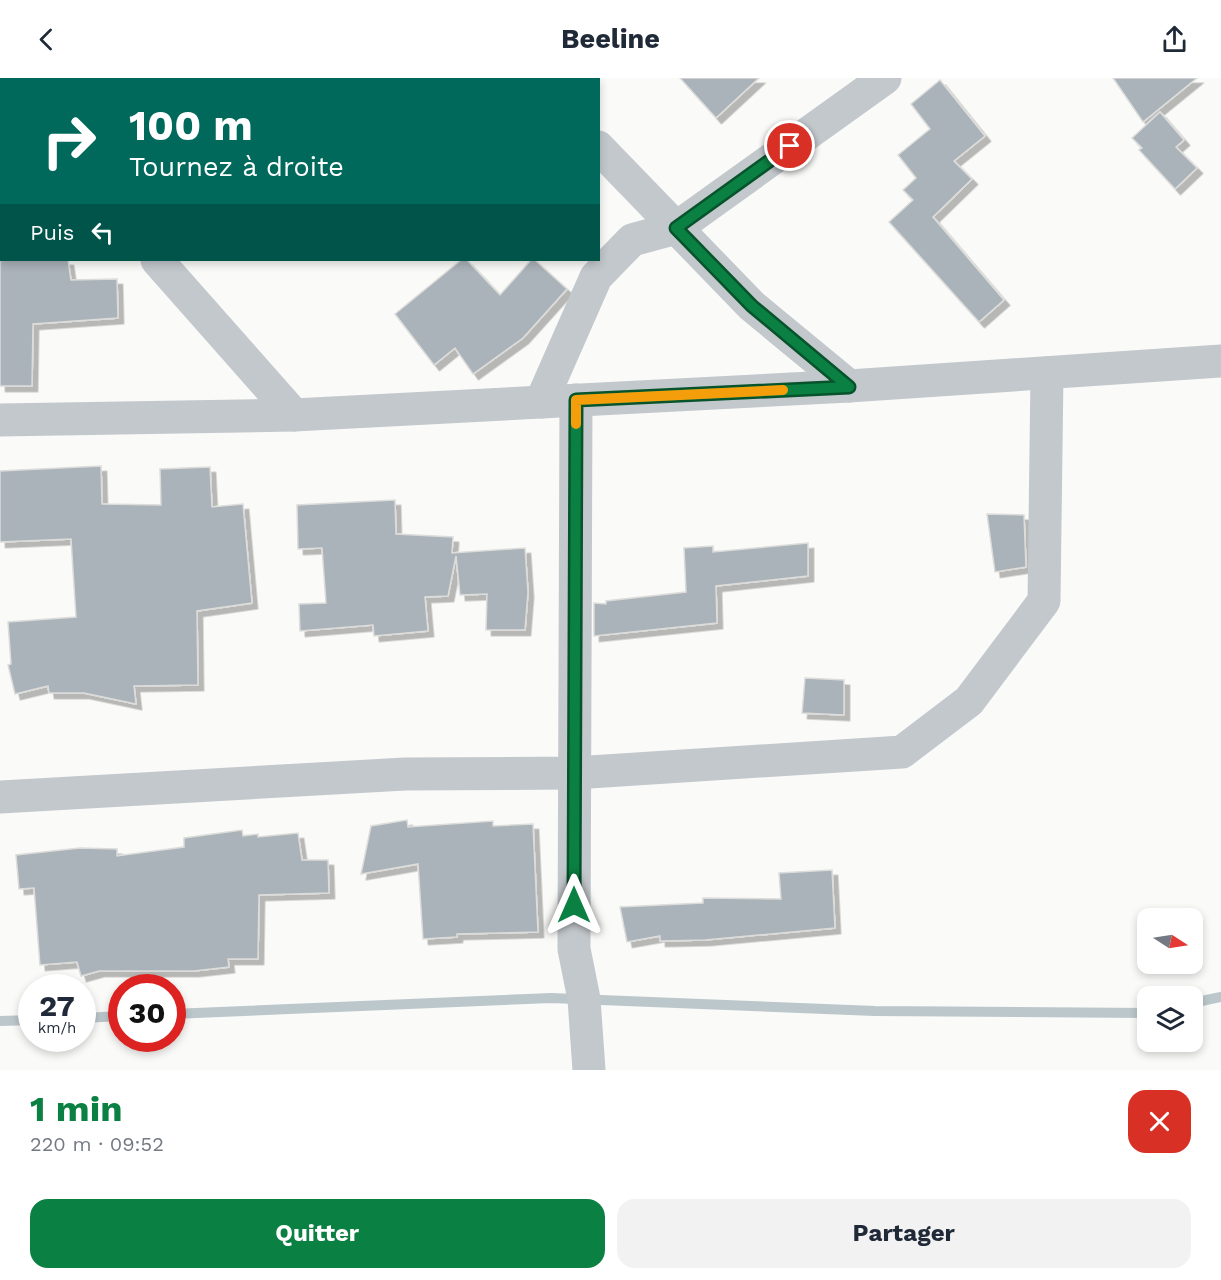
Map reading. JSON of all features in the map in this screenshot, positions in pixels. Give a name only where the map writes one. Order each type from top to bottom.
[{"type":"street","points":[[541,402],[596,278],[632,240],[676,228],[885,78]]},
{"type":"street","points":[[600,149],[752,306],[849,387]]},
{"type":"street","points":[[158,261],[294,415]]},
{"type":"street","points":[[0,420],[294,415],[849,387],[1221,361]]},
{"type":"street","points":[[0,797],[405,774],[574,773],[902,752],[969,701],[1044,601],[1047,373]]},
{"type":"street","points":[[576,400],[574,949],[584,999],[589,1070]]},
{"type":"building","points":[[680,78],[759,78],[716,118]]},
{"type":"building","points":[[1113,78],[1197,78],[1143,122]]},
{"type":"building","points":[[940,80],[985,136],[954,161],[972,179],[933,217],[1004,300],[979,322],[889,222],[913,200],[903,190],[916,178],[898,155],[930,129],[911,104]]},
{"type":"building","points":[[1160,112],[1184,140],[1176,147],[1197,168],[1175,189],[1139,150],[1142,148],[1132,138]]},
{"type":"building","points":[[0,261],[68,261],[71,280],[117,279],[118,318],[33,324],[32,386],[0,386]]},
{"type":"building","points":[[460,261],[468,261],[500,295],[530,261],[536,261],[567,289],[523,338],[473,374],[455,348],[434,365],[395,314]]},
{"type":"building","points":[[101,466],[102,504],[161,505],[160,469],[210,467],[212,507],[243,504],[252,603],[197,611],[198,685],[134,686],[136,704],[84,693],[49,693],[48,686],[15,694],[8,665],[11,664],[8,622],[76,617],[71,539],[0,542],[0,471]]},
{"type":"building","points":[[395,500],[396,534],[453,537],[452,553],[525,548],[528,592],[525,630],[486,630],[487,594],[460,595],[456,556],[448,596],[425,597],[428,631],[374,636],[373,625],[300,631],[299,604],[326,603],[322,548],[298,549],[297,505]]},
{"type":"building","points":[[987,514],[1024,515],[1026,567],[995,572]]},
{"type":"building","points":[[808,543],[808,576],[716,586],[717,623],[594,636],[594,603],[606,604],[606,601],[686,592],[684,548],[713,546],[713,552]]},
{"type":"building","points":[[805,678],[844,680],[844,715],[802,713]]},
{"type":"building","points":[[407,820],[408,827],[493,821],[493,826],[533,824],[538,932],[457,934],[457,937],[423,939],[418,864],[361,874],[371,826]]},
{"type":"building","points":[[242,830],[243,836],[258,834],[258,837],[298,833],[302,860],[328,860],[329,893],[259,895],[258,959],[228,959],[229,967],[194,971],[99,971],[80,974],[77,962],[40,965],[34,888],[19,889],[16,855],[80,848],[117,849],[117,856],[184,847],[184,838]]},
{"type":"building","points":[[832,870],[835,928],[705,940],[660,941],[660,936],[627,942],[620,907],[703,903],[703,898],[781,899],[779,873]]},
{"type":"waterway","points":[[1203,1001],[1221,997]]},
{"type":"waterway","points":[[186,1013],[551,998],[875,1011],[1137,1013]]},
{"type":"waterway","points":[[96,1017],[108,1017]]},
{"type":"waterway","points":[[0,1021],[18,1020]]},
{"type":"slow traffic","points":[[576,424],[576,400],[783,390]]},
{"type":"route","points":[[574,905],[576,400],[849,387],[752,306],[676,228],[790,146]]}]
